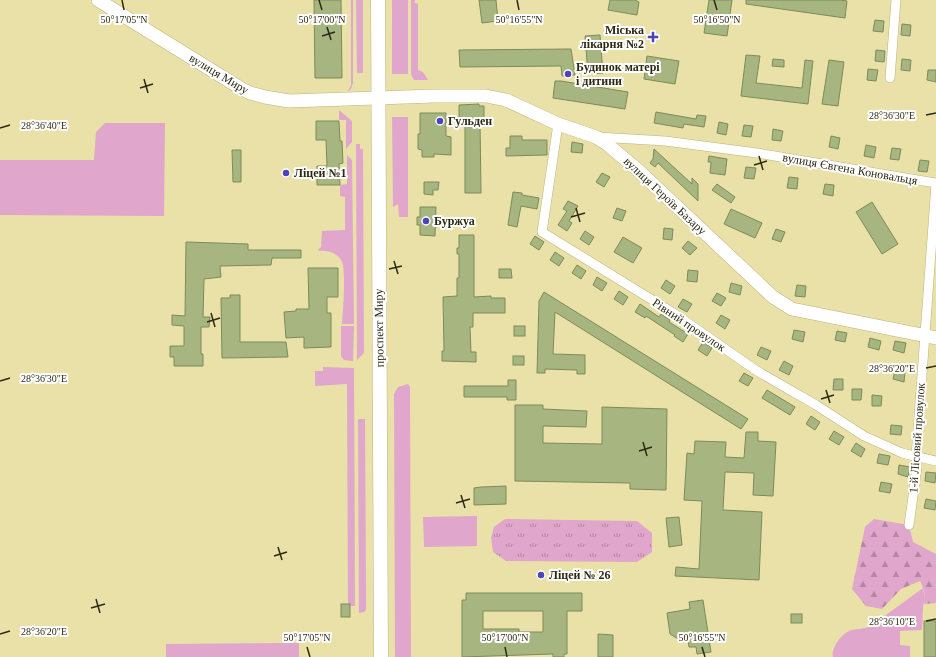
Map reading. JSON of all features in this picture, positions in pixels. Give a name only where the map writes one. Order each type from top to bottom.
[{"type":"main road","name":"вулиця Миру","points":[[98,0],[250,93],[289,101],[378,97]]},
{"type":"main road","name":"проспект Миру","points":[[378,0],[381,657]]},
{"type":"main road","name":"вулиця Героїв Базару","points":[[378,97],[494,97],[506,100],[558,124],[596,137],[617,152],[639,171],[773,297],[792,309],[931,337]]},
{"type":"street","points":[[890,78],[896,0]]},
{"type":"street","name":"Рівний провулок","points":[[558,124],[542,232],[675,314],[758,371],[816,405],[864,436],[902,453],[936,461]]},
{"type":"street","name":"вулиця Євгена Коновальця","points":[[596,137],[665,141],[757,153],[936,183]]},
{"type":"street","name":"1-й Лісовий провулок","points":[[909,525],[917,467],[916,457],[931,337],[936,183]]},
{"type":"green space","points":[[351,0],[353,0],[353,83],[351,89],[347,92],[351,86]]},
{"type":"green space","points":[[356,0],[363,0],[363,73],[357,73]]},
{"type":"green space","points":[[392,0],[408,0],[408,74],[392,74]]},
{"type":"green space","points":[[411,0],[415,0],[415,3],[418,4],[418,70],[423,72],[428,80],[414,80],[411,74]]},
{"type":"green space","points":[[339,110],[352,121],[352,142],[346,149],[346,120],[339,120]]},
{"type":"green space","points":[[392,117],[408,117],[408,217],[399,217],[398,204],[393,207]]},
{"type":"green space","points":[[105,123],[165,123],[164,216],[0,215],[0,160],[94,160],[96,132]]},
{"type":"green space","points":[[356,144],[360,144],[360,149],[363,149],[364,353],[357,360]]},
{"type":"green space","points":[[347,155],[352,160],[354,324],[342,324],[344,283],[342,262],[335,254],[325,251],[318,251],[321,247],[322,231],[345,230],[345,197],[340,196],[340,185],[347,184]]},
{"type":"green space","points":[[341,326],[354,326],[353,361],[344,360],[341,356]]},
{"type":"green space","points":[[323,367],[354,368],[355,606],[350,606],[350,604],[348,604],[347,384],[315,386],[315,371],[323,371]]},
{"type":"green space","points":[[408,384],[410,387],[411,657],[395,657],[394,394],[398,387]]},
{"type":"green space","points":[[358,419],[365,419],[366,589],[366,610],[359,613]]},
{"type":"green space","points":[[477,516],[477,546],[424,547],[423,517]]},
{"type":"green space","points":[[505,519],[637,521],[652,533],[652,552],[637,562],[506,561],[493,552],[491,538],[494,527]]},
{"type":"green space","points":[[874,519],[909,525],[913,542],[936,554],[936,603],[924,604],[924,592],[920,581],[901,589],[882,609],[866,606],[852,589],[865,527]]},
{"type":"green space","points":[[923,588],[925,599],[923,606],[922,630],[900,631],[900,645],[910,646],[910,657],[833,657],[835,646],[846,633],[852,630],[871,626]]},
{"type":"green space","points":[[299,643],[299,657],[166,657],[166,644]]},
{"type":"building","points":[[314,0],[341,0],[342,78],[315,78]]},
{"type":"building","points":[[479,0],[496,0],[498,21],[482,23]]},
{"type":"building","points":[[610,0],[635,0],[639,2],[637,15],[608,10]]},
{"type":"building","points":[[709,0],[732,0],[727,36],[704,33]]},
{"type":"building","points":[[746,0],[847,1],[845,18],[746,4]]},
{"type":"building","points":[[875,20],[884,21],[883,32],[873,31]]},
{"type":"building","points":[[902,24],[911,25],[910,36],[901,35]]},
{"type":"building","points":[[600,35],[603,73],[588,74],[585,36]]},
{"type":"building","points":[[571,49],[575,75],[562,76],[561,66],[460,67],[459,50]]},
{"type":"building","points":[[876,50],[885,51],[884,62],[875,61]]},
{"type":"building","points":[[746,55],[760,56],[756,83],[802,88],[805,60],[813,61],[808,104],[741,96]]},
{"type":"building","points":[[647,56],[679,61],[675,84],[644,79]]},
{"type":"building","points":[[773,59],[784,60],[784,67],[772,66]]},
{"type":"building","points":[[902,59],[911,60],[910,71],[901,70]]},
{"type":"building","points":[[829,60],[844,62],[838,106],[822,104]]},
{"type":"building","points":[[868,69],[878,70],[876,81],[867,80]]},
{"type":"building","points":[[928,70],[936,70],[936,82],[927,80]]},
{"type":"building","points":[[555,81],[628,92],[625,109],[553,98]]},
{"type":"building","points":[[479,104],[479,106],[484,106],[484,121],[480,121],[481,193],[465,193],[465,121],[459,122],[459,105]]},
{"type":"building","points":[[656,112],[696,119],[697,115],[706,116],[704,127],[684,124],[683,128],[654,123]]},
{"type":"building","points":[[420,113],[446,113],[446,136],[451,137],[451,155],[434,154],[434,157],[422,157],[422,150],[418,149]]},
{"type":"building","name":"Ліцей №1","points":[[316,121],[339,121],[343,163],[339,164],[340,185],[317,185],[317,166],[327,166],[326,140],[316,140]]},
{"type":"building","points":[[719,122],[728,124],[726,135],[717,133]]},
{"type":"building","points":[[744,125],[753,126],[751,137],[742,136]]},
{"type":"building","points":[[773,129],[783,131],[781,141],[772,140]]},
{"type":"building","points":[[510,136],[522,136],[522,140],[547,140],[547,155],[506,156],[506,148],[510,148]]},
{"type":"building","points":[[831,136],[840,138],[838,149],[829,147]]},
{"type":"building","points":[[572,142],[583,144],[582,153],[571,152]]},
{"type":"building","points":[[866,145],[876,147],[874,158],[864,156]]},
{"type":"building","points":[[892,148],[901,149],[899,160],[890,159]]},
{"type":"building","points":[[654,149],[692,184],[692,178],[698,184],[698,201],[658,163],[655,167],[650,163],[653,159]]},
{"type":"building","points":[[232,150],[241,150],[241,182],[233,182]]},
{"type":"building","points":[[709,156],[727,159],[725,175],[710,173],[711,162],[708,162]]},
{"type":"building","points":[[920,160],[929,161],[927,172],[918,171]]},
{"type":"building","points":[[746,167],[756,168],[754,179],[744,178]]},
{"type":"building","points":[[602,173],[610,177],[604,187],[596,182]]},
{"type":"building","points":[[789,177],[798,178],[797,189],[787,188]]},
{"type":"building","points":[[424,182],[439,182],[438,190],[433,190],[433,195],[424,194]]},
{"type":"building","points":[[717,184],[735,197],[731,203],[712,190]]},
{"type":"building","points":[[825,184],[834,185],[833,196],[823,194]]},
{"type":"building","points":[[513,192],[539,198],[537,209],[521,206],[517,227],[508,225]]},
{"type":"building","points":[[568,201],[578,206],[569,221],[572,223],[567,231],[558,225],[567,211],[563,209]]},
{"type":"building","points":[[872,202],[898,244],[882,254],[856,212]]},
{"type":"building","name":"Буржуа","points":[[420,207],[436,207],[435,236],[420,235],[420,225],[417,225],[417,217],[420,217]]},
{"type":"building","points":[[617,208],[626,211],[622,221],[613,218]]},
{"type":"building","points":[[731,209],[762,223],[755,238],[724,224]]},
{"type":"building","points":[[664,228],[673,229],[672,240],[663,239]]},
{"type":"building","points":[[776,229],[785,232],[781,242],[772,239]]},
{"type":"building","points":[[585,231],[594,237],[589,245],[580,239]]},
{"type":"building","points":[[459,235],[474,235],[474,297],[491,296],[491,298],[505,298],[505,313],[473,313],[473,327],[470,327],[471,352],[476,352],[476,362],[442,361],[442,351],[444,351],[443,297],[457,296],[459,254],[457,254],[457,248],[459,248]]},
{"type":"building","points":[[535,236],[544,242],[539,250],[530,244]]},
{"type":"building","points":[[623,237],[642,248],[633,263],[614,252]]},
{"type":"building","points":[[688,241],[697,248],[690,255],[682,248]]},
{"type":"building","points":[[186,242],[248,244],[248,250],[301,250],[301,258],[272,258],[271,265],[220,266],[221,277],[204,279],[203,317],[210,317],[209,327],[201,327],[201,354],[203,354],[203,366],[174,366],[174,357],[170,357],[170,346],[184,346],[184,326],[172,325],[172,315],[185,316]]},
{"type":"building","points":[[555,252],[564,258],[559,266],[550,260]]},
{"type":"building","points":[[577,265],[586,271],[581,279],[572,273]]},
{"type":"building","points":[[308,268],[338,268],[338,297],[327,297],[327,313],[331,313],[331,347],[304,348],[304,337],[286,338],[284,312],[296,311],[296,309],[309,309]]},
{"type":"building","points":[[499,269],[511,269],[512,278],[499,278]]},
{"type":"building","points":[[688,270],[698,271],[697,282],[687,281]]},
{"type":"building","points":[[597,277],[607,283],[602,291],[593,285]]},
{"type":"building","points":[[666,280],[675,286],[670,294],[661,288]]},
{"type":"building","points":[[731,283],[742,286],[740,295],[729,292]]},
{"type":"building","points":[[797,285],[806,286],[805,297],[795,296]]},
{"type":"building","points":[[619,291],[628,297],[623,305],[614,299]]},
{"type":"building","points":[[544,292],[748,419],[741,429],[555,312],[553,354],[585,355],[585,374],[577,374],[577,370],[545,369],[545,373],[537,373],[539,301]]},
{"type":"building","points":[[717,293],[726,298],[721,306],[712,301]]},
{"type":"building","points":[[230,295],[240,295],[240,342],[286,342],[288,357],[222,358],[221,298],[230,298]]},
{"type":"building","points":[[683,299],[692,304],[687,312],[678,307]]},
{"type":"building","points":[[640,304],[659,317],[661,314],[670,320],[669,322],[688,334],[683,342],[646,316],[645,318],[635,312]]},
{"type":"building","points":[[721,315],[730,320],[725,329],[716,323]]},
{"type":"building","points":[[514,326],[525,326],[525,336],[514,336]]},
{"type":"building","points":[[794,330],[805,332],[803,342],[792,339]]},
{"type":"building","points":[[837,331],[847,333],[845,342],[835,340]]},
{"type":"building","points":[[870,338],[881,341],[879,350],[868,347]]},
{"type":"building","points":[[895,341],[906,343],[904,353],[893,350]]},
{"type":"building","points":[[703,342],[712,348],[707,356],[698,350]]},
{"type":"building","points":[[761,347],[771,351],[767,360],[757,355]]},
{"type":"building","points":[[513,356],[524,356],[524,365],[513,365]]},
{"type":"building","points":[[784,361],[793,366],[789,375],[779,370]]},
{"type":"building","points":[[895,370],[905,372],[904,382],[893,379]]},
{"type":"building","points":[[744,373],[753,378],[748,386],[739,381]]},
{"type":"building","points":[[834,379],[843,379],[843,390],[833,390]]},
{"type":"building","points":[[508,380],[516,380],[516,400],[507,400],[507,397],[464,397],[464,386],[508,386]]},
{"type":"building","points":[[852,389],[862,389],[861,400],[852,400]]},
{"type":"building","points":[[767,390],[795,407],[790,415],[762,398]]},
{"type":"building","points":[[872,395],[882,396],[881,406],[872,406]]},
{"type":"building","points":[[515,405],[543,405],[543,409],[587,411],[586,427],[543,426],[543,443],[602,444],[602,407],[667,409],[666,490],[630,489],[630,483],[515,481]]},
{"type":"building","points":[[811,416],[820,422],[815,430],[806,424]]},
{"type":"building","points":[[891,425],[902,426],[901,435],[890,434]]},
{"type":"building","points":[[834,431],[844,437],[839,445],[829,439]]},
{"type":"building","points":[[746,432],[758,432],[758,441],[776,442],[773,496],[753,495],[754,473],[725,472],[723,510],[762,512],[759,580],[675,576],[676,567],[699,569],[702,501],[684,500],[687,453],[694,454],[695,441],[726,442],[725,457],[744,458]]},
{"type":"building","points":[[856,443],[865,449],[861,457],[851,451]]},
{"type":"building","points":[[879,454],[890,456],[888,465],[877,463]]},
{"type":"building","points":[[899,465],[910,467],[908,477],[898,474]]},
{"type":"building","points":[[926,472],[936,473],[935,483],[925,481]]},
{"type":"building","points":[[881,482],[892,484],[890,493],[879,491]]},
{"type":"building","points":[[506,486],[506,504],[474,505],[474,488]]},
{"type":"building","points":[[926,499],[936,501],[935,510],[924,508]]},
{"type":"building","points":[[679,517],[682,545],[669,547],[666,518]]},
{"type":"building","points":[[466,593],[582,593],[582,611],[567,611],[567,654],[564,654],[564,657],[553,657],[553,654],[462,657],[462,600],[466,600]],"holes":[[[483,611],[543,611],[543,632],[519,632],[519,629],[483,629]]]},
{"type":"building","points":[[703,600],[711,652],[697,654],[696,647],[689,647],[688,641],[683,642],[670,634],[667,613],[690,609],[689,602]]},
{"type":"building","points":[[341,604],[350,604],[350,617],[341,617]]},
{"type":"building","points":[[791,614],[802,614],[802,623],[791,623]]},
{"type":"building","points":[[924,621],[936,621],[936,657],[924,657]]},
{"type":"building","points":[[598,634],[613,635],[613,657],[598,657]]},
{"type":"place","name":"Міська лікарня №2","points":[[653,37]]},
{"type":"place","name":"Будинок матері і дитини","points":[[568,74]]},
{"type":"place","name":"Гульден","points":[[440,121]]},
{"type":"place","name":"Ліцей №1","points":[[286,173]]},
{"type":"place","name":"Буржуа","points":[[426,221]]},
{"type":"place","name":"Ліцей № 26","points":[[541,575]]}]
